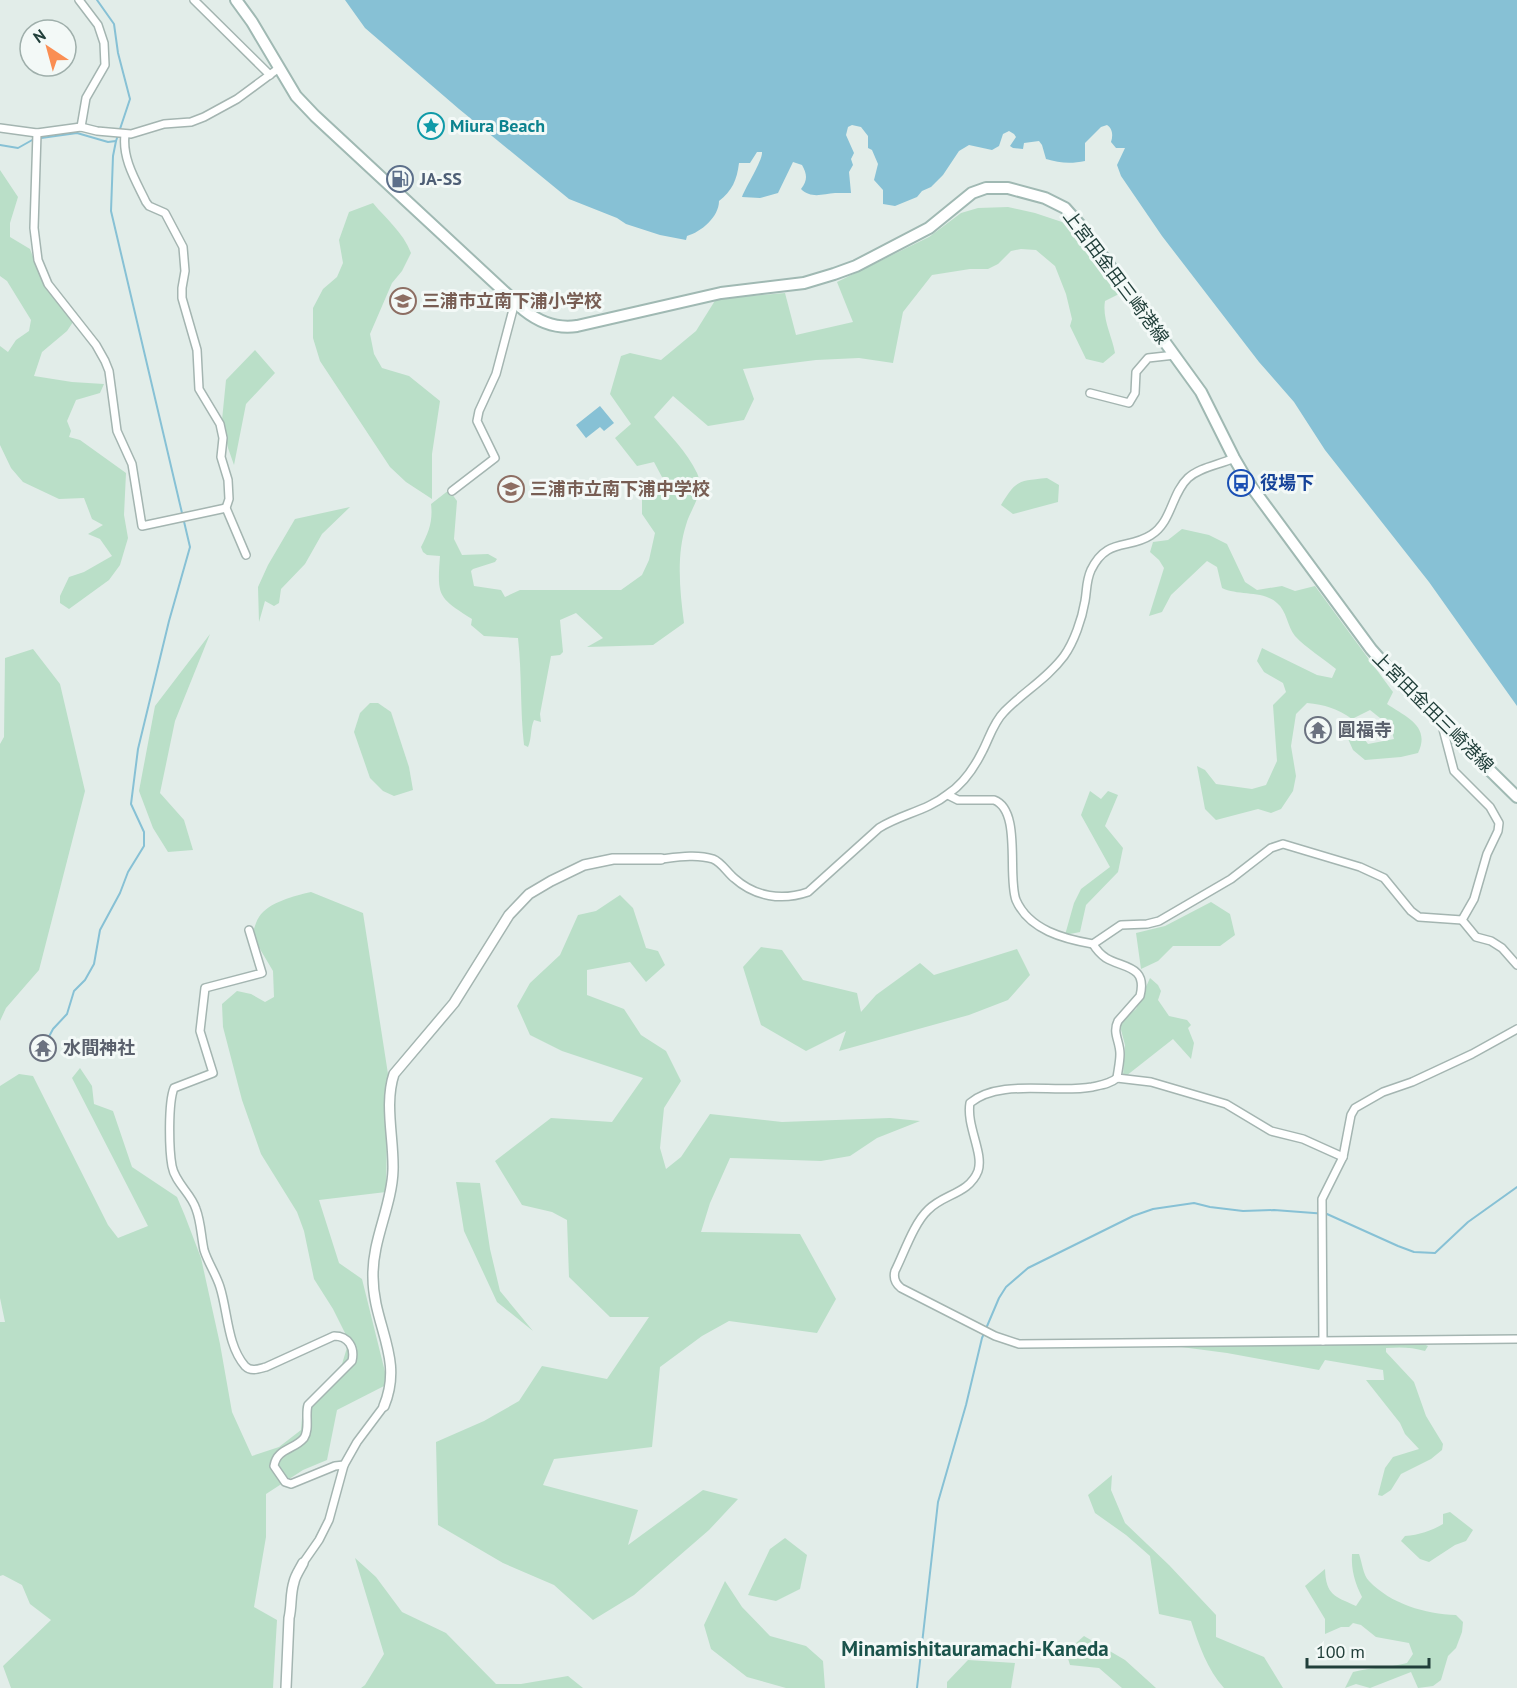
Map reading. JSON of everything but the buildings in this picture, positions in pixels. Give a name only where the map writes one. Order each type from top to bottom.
[{"type":"main road","name":"上宮田金田三崎港線","points":[[236,0],[252,22],[274,71],[315,116],[515,302],[534,318],[559,326],[571,327],[721,293],[804,283],[856,266],[929,228],[972,193],[986,188],[998,187],[1045,198],[1065,208],[1080,225],[1175,355],[1212,410],[1248,482],[1371,649],[1401,683],[1517,797]]},
{"type":"street","points":[[79,0],[98,25],[104,43],[105,65],[86,98],[81,126]]},
{"type":"street","points":[[0,128],[37,137],[81,126],[125,135],[164,124],[198,120],[237,99],[274,71],[194,0]]},
{"type":"street","points":[[125,135],[126,158],[146,202],[149,207],[165,213],[183,248],[185,270],[182,298],[197,350],[199,389],[213,410],[222,432],[221,457],[228,490],[226,508],[246,555]]},
{"type":"street","points":[[37,137],[34,228],[36,253],[44,276],[96,345],[105,361],[117,431],[132,465],[142,526],[226,508]]},
{"type":"street","points":[[452,491],[495,458],[477,422],[479,411],[496,374],[515,302]]},
{"type":"street","points":[[1090,393],[1129,403],[1135,393],[1136,372],[1148,358],[1175,355]]},
{"type":"street","points":[[286,1688],[289,1618],[294,1581],[329,1520],[344,1465],[357,1442],[384,1406],[391,1388],[391,1360],[376,1305],[373,1277],[380,1227],[392,1184],[391,1082],[394,1074],[454,1003],[509,915],[529,894],[584,865],[613,859],[682,857],[711,859],[717,861],[739,882],[759,894],[794,897],[808,892],[879,828],[891,821],[924,810],[948,795],[963,782],[1004,712],[1066,654],[1081,619],[1087,583],[1100,557],[1116,545],[1151,535],[1167,516],[1174,498],[1188,478],[1199,471],[1234,458]]},
{"type":"street","points":[[1441,722],[1454,771],[1490,807],[1498,823],[1498,831],[1487,854],[1474,899],[1462,920]]},
{"type":"street","points":[[948,795],[958,800],[1000,802],[1009,820],[1014,890],[1020,906],[1031,919],[1056,936],[1093,944],[1104,957],[1132,968],[1140,982],[1140,996],[1118,1020],[1116,1026],[1120,1056],[1117,1078],[1112,1082],[1075,1090],[1013,1087],[970,1103],[968,1119],[979,1158],[978,1171],[963,1190],[935,1203],[924,1214],[895,1270],[896,1284],[981,1330],[1019,1344],[1517,1339]]},
{"type":"street","points":[[1093,944],[1121,926],[1147,924],[1170,917],[1231,879],[1271,848],[1283,844],[1360,867],[1384,878],[1411,911],[1419,917],[1462,920],[1476,937],[1491,941],[1502,948],[1517,965]]},
{"type":"street","points":[[249,930],[262,973],[205,988],[200,1031],[213,1074],[174,1088],[171,1103],[171,1163],[177,1180],[196,1208],[205,1251],[220,1287],[235,1345],[244,1365],[256,1370],[266,1367],[334,1336],[341,1336],[351,1344],[353,1357],[348,1366],[308,1405],[306,1435],[280,1452],[274,1466],[285,1482],[291,1484],[334,1466],[344,1465]]},
{"type":"street","points":[[1323,1341],[1322,1199],[1343,1157],[1351,1115],[1355,1108],[1383,1092],[1412,1082],[1472,1054],[1517,1029]]},
{"type":"street","points":[[1117,1078],[1151,1082],[1226,1104],[1270,1131],[1303,1139],[1343,1157]]},
{"type":"green space","points":[[0,170],[18,197],[10,223],[10,237],[30,249],[44,285],[73,322],[67,331],[42,352],[34,376],[104,384],[100,393],[76,400],[67,421],[71,431],[69,437],[80,440],[126,473],[124,515],[128,538],[120,565],[109,580],[69,609],[60,603],[60,596],[69,577],[84,572],[112,556],[100,539],[88,534],[103,525],[92,519],[84,498],[59,499],[23,482],[11,468],[0,445],[0,346],[8,352],[16,340],[29,331],[31,320],[7,281],[0,276]]},
{"type":"green space","points":[[373,203],[399,232],[411,253],[402,271],[392,283],[370,334],[374,354],[382,368],[409,376],[440,401],[432,454],[432,499],[406,482],[390,467],[320,361],[313,338],[313,308],[323,289],[337,277],[343,263],[339,240],[349,212]]},
{"type":"green space","points":[[1008,207],[1071,225],[1103,272],[1124,287],[1121,293],[1105,301],[1104,308],[1115,353],[1103,363],[1086,359],[1070,326],[1072,319],[1066,294],[1055,266],[1036,250],[1021,249],[1011,251],[998,264],[988,269],[970,269],[932,275],[903,312],[893,363],[859,358],[816,360],[743,369],[754,399],[744,420],[708,426],[673,396],[654,417],[688,458],[697,473],[700,487],[688,518],[681,549],[680,587],[684,623],[653,645],[587,647],[603,638],[576,613],[560,620],[563,652],[560,655],[551,656],[540,714],[541,722],[534,720],[528,747],[524,745],[518,638],[484,636],[471,625],[472,619],[452,606],[442,595],[439,580],[440,556],[427,555],[421,547],[430,526],[431,504],[449,490],[457,501],[454,539],[462,555],[488,554],[497,559],[495,562],[471,571],[474,586],[501,590],[505,597],[520,590],[621,590],[642,575],[649,560],[655,533],[642,514],[642,489],[663,479],[654,462],[637,466],[615,438],[631,424],[610,394],[621,356],[630,353],[661,360],[696,331],[716,299],[785,293],[796,335],[853,322],[837,282],[929,237],[961,213],[978,208]]},
{"type":"green space","points":[[255,350],[275,373],[246,404],[234,465],[222,420],[226,380]]},
{"type":"green space","points":[[1047,478],[1059,485],[1058,502],[1013,514],[1001,505],[1014,486],[1019,483]]},
{"type":"green space","points":[[350,507],[322,534],[305,564],[281,589],[279,603],[274,606],[265,601],[259,622],[258,587],[295,519]]},
{"type":"green space","points":[[1182,529],[1209,535],[1227,544],[1245,582],[1257,590],[1282,586],[1295,591],[1315,586],[1393,692],[1387,704],[1409,718],[1419,729],[1421,744],[1418,753],[1365,760],[1353,750],[1345,732],[1354,725],[1368,744],[1394,739],[1390,726],[1370,710],[1352,719],[1331,708],[1307,703],[1296,714],[1291,746],[1296,776],[1293,791],[1281,809],[1271,813],[1258,809],[1216,820],[1205,809],[1197,766],[1205,770],[1216,784],[1252,789],[1266,785],[1277,761],[1273,705],[1286,692],[1283,683],[1264,672],[1257,661],[1262,648],[1317,675],[1332,678],[1336,669],[1295,636],[1283,610],[1277,603],[1265,596],[1222,588],[1217,567],[1207,561],[1171,595],[1162,612],[1149,616],[1164,568],[1150,552],[1153,542],[1168,540]]},
{"type":"green space","points":[[210,634],[175,721],[160,793],[184,820],[193,850],[168,852],[153,828],[139,791],[155,706]]},
{"type":"green space","points":[[33,649],[60,684],[85,791],[39,970],[6,1008],[0,1021],[0,744],[4,737],[5,658]]},
{"type":"green space","points":[[370,703],[378,703],[391,712],[409,767],[413,790],[394,796],[383,791],[370,778],[354,732],[360,713]]},
{"type":"green space","points":[[1090,791],[1101,799],[1108,791],[1118,795],[1105,826],[1123,848],[1118,872],[1086,905],[1080,932],[1065,935],[1074,903],[1081,889],[1110,867],[1081,815]]},
{"type":"green space","points":[[311,892],[363,913],[388,1074],[386,1192],[319,1200],[339,1263],[362,1279],[388,1384],[337,1410],[327,1460],[303,1470],[266,1494],[266,1537],[254,1607],[277,1620],[273,1688],[11,1688],[3,1666],[51,1620],[30,1604],[22,1585],[3,1575],[0,1576],[0,1322],[5,1322],[0,1298],[0,1086],[19,1074],[33,1076],[108,1225],[118,1238],[148,1226],[72,1078],[80,1068],[92,1086],[94,1104],[113,1111],[132,1167],[177,1197],[201,1258],[232,1412],[252,1456],[279,1447],[301,1430],[303,1405],[342,1364],[349,1341],[314,1279],[304,1231],[297,1212],[261,1154],[242,1100],[223,1027],[222,1004],[237,991],[251,994],[265,1002],[274,997],[273,971],[257,944],[253,931],[259,917],[269,907],[282,900]]},
{"type":"green space","points":[[620,895],[633,908],[646,948],[658,951],[665,965],[646,982],[630,962],[587,970],[587,995],[624,1009],[641,1035],[666,1051],[681,1081],[664,1108],[660,1148],[666,1169],[681,1157],[710,1114],[782,1122],[890,1118],[920,1121],[877,1138],[850,1156],[821,1161],[730,1158],[710,1203],[701,1232],[800,1234],[836,1299],[817,1333],[729,1321],[702,1336],[660,1367],[652,1447],[554,1459],[543,1485],[638,1510],[628,1545],[703,1490],[738,1499],[709,1530],[634,1595],[593,1620],[554,1585],[503,1563],[438,1525],[436,1442],[484,1421],[519,1401],[542,1366],[607,1379],[649,1317],[610,1317],[569,1277],[567,1220],[552,1212],[522,1205],[495,1161],[551,1118],[612,1122],[643,1078],[562,1051],[530,1035],[517,1006],[530,983],[560,955],[578,915],[596,911]]},
{"type":"green space","points":[[1211,902],[1230,914],[1235,935],[1220,946],[1173,946],[1158,961],[1141,969],[1136,933],[1165,926]]},
{"type":"green space","points":[[761,947],[782,950],[803,980],[857,993],[861,1012],[876,995],[920,963],[934,975],[1017,949],[1030,975],[1008,1000],[969,1015],[839,1051],[846,1031],[806,1051],[761,1025],[743,967]]},
{"type":"green space","points":[[1150,978],[1161,991],[1158,1000],[1169,1016],[1187,1020],[1191,1025],[1188,1028],[1194,1043],[1191,1059],[1173,1039],[1123,1076],[1125,1045],[1120,1026],[1136,1009]]},
{"type":"green space","points":[[456,1182],[480,1183],[490,1249],[500,1291],[533,1331],[497,1302],[464,1231]]},
{"type":"green space","points":[[1419,1342],[1428,1346],[1425,1351],[1396,1347],[1386,1348],[1386,1352],[1414,1382],[1426,1416],[1443,1444],[1442,1450],[1431,1459],[1401,1474],[1391,1490],[1382,1496],[1378,1495],[1385,1468],[1393,1457],[1419,1449],[1405,1434],[1400,1423],[1366,1380],[1384,1380],[1383,1370],[1325,1360],[1319,1370],[1227,1353],[1166,1345],[1368,1344]]},
{"type":"green space","points":[[1112,1475],[1111,1490],[1125,1523],[1216,1615],[1216,1637],[1264,1657],[1283,1688],[1224,1688],[1208,1665],[1191,1621],[1159,1614],[1150,1556],[1095,1513],[1088,1495]]},
{"type":"green space","points":[[1450,1512],[1473,1530],[1466,1541],[1455,1545],[1429,1562],[1420,1559],[1401,1541],[1405,1536],[1425,1532],[1443,1524],[1443,1514]]},
{"type":"green space","points":[[785,1538],[807,1555],[800,1589],[776,1601],[748,1595],[770,1549]]},
{"type":"green space","points":[[1352,1554],[1359,1554],[1367,1578],[1388,1596],[1421,1610],[1456,1615],[1463,1622],[1456,1648],[1448,1656],[1441,1680],[1433,1686],[1418,1688],[1411,1672],[1370,1688],[1356,1684],[1345,1688],[1353,1672],[1407,1663],[1413,1654],[1409,1643],[1376,1637],[1361,1625],[1353,1623],[1349,1627],[1341,1627],[1325,1634],[1325,1619],[1305,1586],[1325,1569],[1327,1584],[1333,1594],[1356,1606],[1362,1597],[1354,1576]]},
{"type":"green space","points":[[355,1558],[376,1577],[402,1612],[446,1633],[496,1684],[521,1684],[568,1676],[583,1688],[361,1688],[384,1654]]},
{"type":"green space","points":[[725,1581],[742,1607],[770,1636],[806,1646],[823,1661],[825,1688],[786,1688],[747,1677],[711,1649],[704,1625]]},
{"type":"green space","points":[[1084,1636],[1125,1660],[1156,1688],[1122,1688],[1099,1668],[1070,1665],[1066,1652]]},
{"type":"green space","points":[[968,1660],[1015,1663],[1011,1688],[947,1688],[947,1682]]},
{"type":"water","points":[[345,0],[1517,0],[1517,706],[1429,582],[1325,450],[1294,402],[1259,362],[1162,236],[1121,176],[1117,165],[1125,148],[1116,148],[1111,142],[1112,133],[1107,125],[1101,127],[1085,143],[1085,161],[1080,162],[1065,163],[1046,159],[1039,141],[1024,143],[1023,149],[1013,148],[1010,146],[1016,137],[1009,131],[1003,134],[999,146],[992,150],[969,145],[959,151],[943,175],[931,187],[922,191],[917,197],[895,206],[883,204],[883,190],[874,180],[878,164],[872,150],[868,148],[868,136],[861,127],[852,125],[848,127],[846,135],[854,153],[851,159],[853,165],[849,172],[851,193],[817,195],[805,192],[801,189],[806,180],[805,171],[802,165],[793,162],[778,193],[760,198],[742,197],[762,156],[762,152],[757,152],[750,163],[739,163],[733,185],[719,201],[713,218],[698,231],[687,236],[686,240],[660,235],[626,224],[617,218],[569,199],[365,28]]},
{"type":"water","points":[[600,406],[614,423],[604,431],[600,427],[586,438],[576,425]]},
{"type":"waterway","points":[[43,1048],[53,1029],[67,1014],[74,991],[85,980],[94,964],[100,930],[120,893],[128,872],[144,846],[144,832],[131,804],[138,749],[169,621],[190,547],[111,211],[113,156],[130,99],[118,53],[114,24],[97,0]]},
{"type":"waterway","points":[[0,145],[18,148],[34,139],[77,133],[108,142],[116,141]]},
{"type":"waterway","points":[[917,1688],[938,1502],[966,1405],[982,1338],[1006,1287],[1028,1268],[1133,1216],[1153,1209],[1194,1203],[1243,1211],[1274,1210],[1327,1214],[1414,1252],[1435,1253],[1468,1222],[1517,1187]]},
{"type":"place","name":"Miura Beach","points":[[431,126]]},
{"type":"place","name":"JA-SS","points":[[400,179]]},
{"type":"place","name":"三浦市立南下浦小学校","points":[[403,301]]},
{"type":"place","name":"役場下","points":[[1241,483]]},
{"type":"place","name":"三浦市立南下浦中学校","points":[[511,489]]},
{"type":"place","name":"圓福寺","points":[[1318,730]]},
{"type":"place","name":"水間神社","points":[[43,1048]]},
{"type":"district","name":"Minamishitauramachi-Kaneda","points":[[975,1649]]}]
